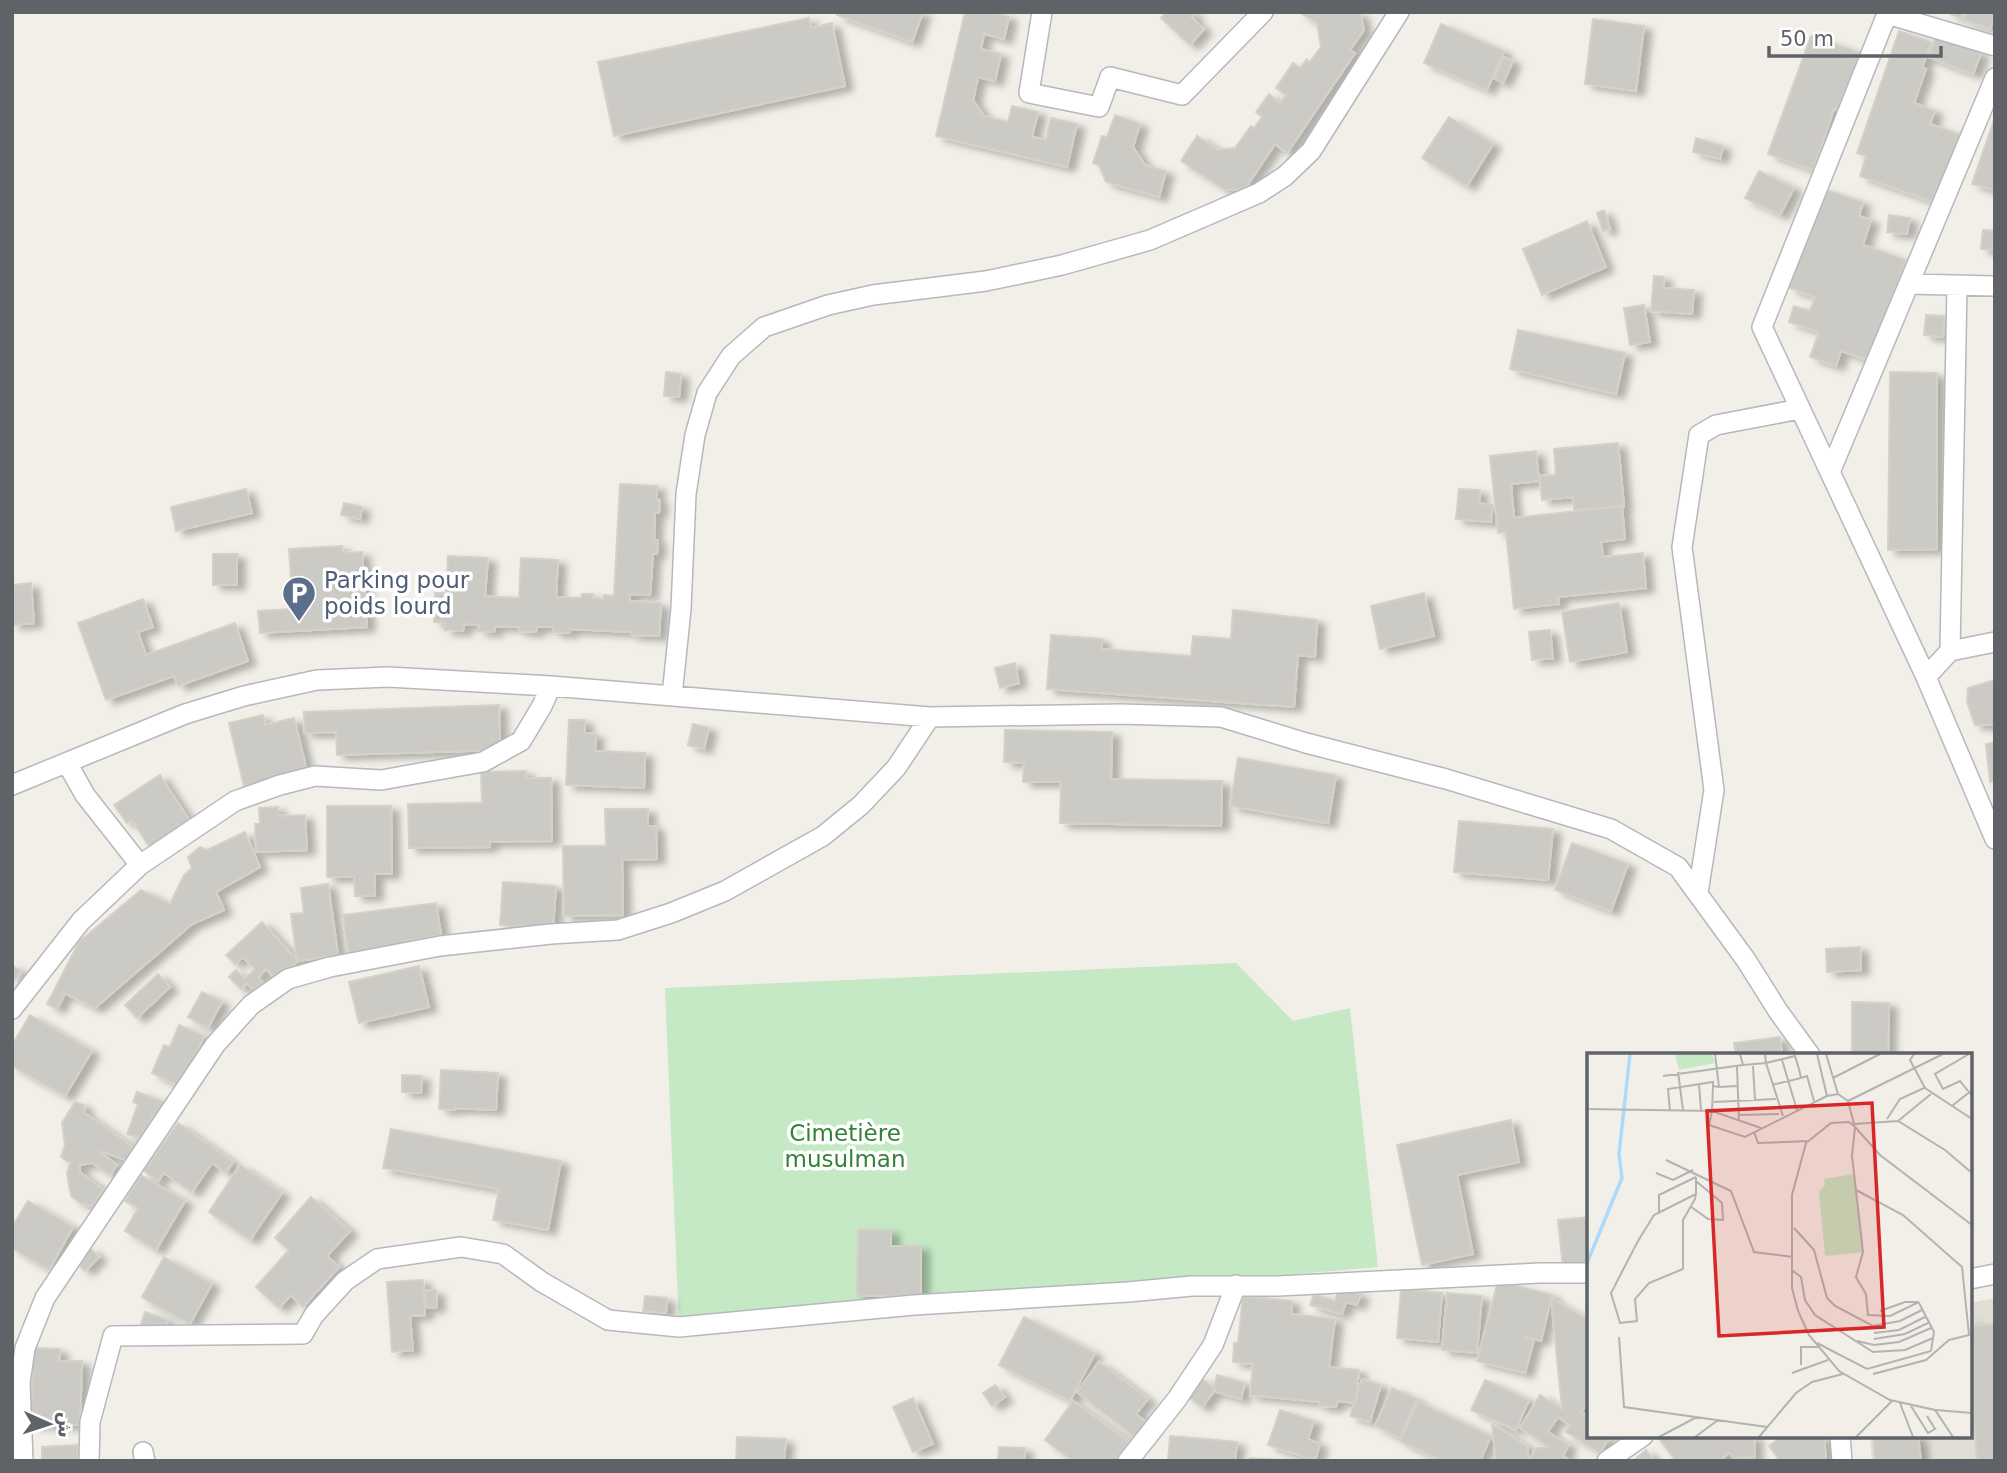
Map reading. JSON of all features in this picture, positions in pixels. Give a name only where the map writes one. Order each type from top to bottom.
[{"type":"street","points":[[1042,12],[1029,93],[1099,107],[1110,78],[1182,94],[1263,12]]},
{"type":"street","points":[[671,696],[681,609],[685,494],[695,435],[707,393],[731,356],[764,327],[828,305],[873,295],[986,281],[1062,265],[1150,240],[1259,193],[1284,176],[1311,151],[1399,12]]},
{"type":"street","points":[[1995,46],[1887,14],[1762,327],[1926,677],[1986,797],[1995,839]]},
{"type":"street","points":[[1830,472],[1995,78]]},
{"type":"street","points":[[1909,284],[1995,286]]},
{"type":"street","points":[[1950,651],[1957,286]]},
{"type":"street","points":[[1698,894],[1714,790],[1682,547],[1699,435],[1716,425],[1800,409]]},
{"type":"street","points":[[1926,677],[1950,651],[1995,642]]},
{"type":"street","points":[[12,785],[185,714],[244,696],[317,680],[388,677],[551,686],[930,717],[1120,713],[1222,717],[1306,743],[1446,779],[1611,829],[1678,867],[1746,960],[1809,1053]]},
{"type":"street","points":[[12,1009],[81,921],[140,865],[235,802],[280,785],[315,776],[381,780],[483,762],[521,741],[551,686]]},
{"type":"street","points":[[23,1461],[20,1382],[34,1321],[45,1298],[215,1045],[251,1005],[288,979],[330,967],[440,946],[618,930],[671,913],[714,895],[822,836],[861,805],[896,768],[930,717]]},
{"type":"street","points":[[67,763],[85,795],[140,865]]},
{"type":"street","points":[[89,1461],[90,1422],[113,1336],[303,1334],[314,1315],[345,1281],[377,1259],[461,1247],[503,1254],[542,1282],[608,1320],[679,1327],[928,1304],[1236,1284],[1278,1286],[1587,1273]]},
{"type":"street","points":[[1972,1279],[1995,1275]]},
{"type":"street","points":[[1128,1461],[1177,1399],[1213,1345],[1236,1284]]},
{"type":"street","points":[[1607,1461],[1640,1438]]},
{"type":"street","points":[[1840,1438],[1842,1461]]},
{"type":"shaded area","points":[[1995,1298],[1995,1461],[1872,1461],[1870,1438],[1972,1438],[1972,1303]]},
{"type":"green space","name":"Cimetière musulman","points":[[1236,963],[1293,1021],[1350,1008],[1378,1267],[679,1327],[665,988]]},
{"type":"building","points":[[838,12],[923,12],[912,42],[837,15]]},
{"type":"building","points":[[965,12],[991,12],[1009,17],[1004,39],[984,34],[981,49],[1001,54],[995,81],[978,77],[973,100],[984,116],[1008,122],[1012,106],[1038,112],[1032,137],[1046,140],[1051,118],[1077,124],[1067,167],[936,136]]},
{"type":"building","points":[[1166,12],[1195,12],[1191,17],[1204,29],[1190,45],[1161,18]]},
{"type":"building","points":[[1299,12],[1360,13],[1364,30],[1350,50],[1355,53],[1287,153],[1275,144],[1245,189],[1225,190],[1181,161],[1197,136],[1218,150],[1235,148],[1251,126],[1254,128],[1262,117],[1256,112],[1269,94],[1280,103],[1286,95],[1276,88],[1293,63],[1300,68],[1307,59],[1309,63],[1321,47],[1317,23]]},
{"type":"building","points":[[1946,12],[1962,12],[1960,18]]},
{"type":"building","points":[[1967,12],[1995,12],[1990,29],[1964,20]]},
{"type":"building","points":[[809,18],[811,28],[832,23],[845,86],[614,136],[598,62]]},
{"type":"building","points":[[1593,19],[1644,26],[1636,91],[1585,84]]},
{"type":"building","points":[[1441,24],[1504,51],[1487,90],[1424,63]]},
{"type":"building","points":[[1899,31],[1931,42],[1922,68],[1926,69],[1914,103],[1935,111],[1930,124],[1961,135],[1937,203],[1860,176],[1866,156],[1857,153]]},
{"type":"building","points":[[1811,36],[1861,53],[1840,111],[1834,109],[1813,170],[1768,154]]},
{"type":"building","points":[[1936,37],[1981,53],[1973,74],[1928,57]]},
{"type":"building","points":[[1504,57],[1513,61],[1503,83],[1494,78]]},
{"type":"building","points":[[1115,115],[1140,124],[1133,147],[1145,165],[1166,171],[1159,197],[1106,182],[1099,165],[1093,163],[1102,136],[1107,137]]},
{"type":"building","points":[[1449,117],[1493,144],[1467,186],[1422,158]]},
{"type":"building","points":[[1995,117],[1995,190],[1972,184]]},
{"type":"building","points":[[1696,138],[1723,146],[1720,159],[1693,152]]},
{"type":"building","points":[[1759,171],[1794,188],[1780,215],[1745,198]]},
{"type":"building","points":[[1823,189],[1863,202],[1859,216],[1871,220],[1863,245],[1906,260],[1872,361],[1841,351],[1836,366],[1810,357],[1819,332],[1789,322],[1794,306],[1810,311],[1815,297],[1789,288]]},
{"type":"building","points":[[1604,210],[1610,229],[1603,231],[1597,213]]},
{"type":"building","points":[[1889,215],[1910,218],[1907,234],[1887,232]]},
{"type":"building","points":[[1587,221],[1606,267],[1542,295],[1523,249]]},
{"type":"building","points":[[1983,230],[1994,231],[1992,250],[1981,249]]},
{"type":"building","points":[[1654,276],[1664,277],[1663,288],[1694,290],[1692,314],[1651,311]]},
{"type":"building","points":[[1644,305],[1650,342],[1630,345],[1624,308]]},
{"type":"building","points":[[1926,315],[1945,316],[1943,337],[1924,335]]},
{"type":"building","points":[[1518,330],[1625,353],[1616,394],[1510,369]]},
{"type":"building","points":[[666,372],[681,374],[679,397],[664,396]]},
{"type":"building","points":[[1890,372],[1937,373],[1937,549],[1888,550]]},
{"type":"building","points":[[1618,443],[1624,506],[1574,510],[1573,497],[1542,500],[1540,476],[1556,475],[1554,449]]},
{"type":"building","points":[[1536,451],[1539,481],[1511,484],[1514,518],[1622,506],[1625,539],[1601,542],[1603,557],[1643,553],[1646,588],[1558,597],[1559,604],[1514,609],[1506,532],[1498,533],[1490,456]]},
{"type":"building","points":[[620,484],[657,486],[656,499],[660,500],[659,513],[655,513],[654,540],[658,540],[657,554],[653,554],[650,595],[630,594],[630,601],[661,603],[659,636],[570,629],[570,633],[553,632],[553,627],[537,627],[536,632],[519,631],[519,627],[495,626],[494,632],[478,631],[479,625],[464,624],[463,631],[445,630],[445,623],[434,622],[435,593],[446,593],[448,556],[488,558],[485,596],[519,598],[521,558],[558,560],[556,597],[581,598],[582,594],[593,594],[593,598],[603,599],[604,595],[614,596]]},
{"type":"building","points":[[246,489],[252,513],[176,531],[171,507]]},
{"type":"building","points":[[1459,489],[1480,490],[1479,503],[1492,505],[1491,522],[1456,519]]},
{"type":"building","points":[[344,503],[362,507],[360,519],[341,515]]},
{"type":"building","points":[[342,546],[343,553],[362,552],[367,627],[260,633],[258,611],[293,609],[289,549]]},
{"type":"building","points":[[213,554],[237,554],[237,585],[213,585]]},
{"type":"building","points":[[31,583],[34,623],[12,625],[12,585]]},
{"type":"building","points":[[1424,593],[1434,636],[1380,649],[1371,606]]},
{"type":"building","points":[[143,599],[153,627],[138,632],[146,655],[235,623],[248,661],[178,686],[174,676],[106,700],[78,623]]},
{"type":"building","points":[[1619,603],[1627,652],[1570,662],[1562,612]]},
{"type":"building","points":[[1233,610],[1317,620],[1315,657],[1298,655],[1294,707],[1047,689],[1051,635],[1102,639],[1102,649],[1191,656],[1193,636],[1231,639]]},
{"type":"building","points":[[1550,630],[1553,658],[1532,660],[1529,632]]},
{"type":"building","points":[[1015,663],[1019,683],[1000,688],[995,668]]},
{"type":"building","points":[[1995,680],[1995,725],[1975,725],[1967,702],[1968,688]]},
{"type":"building","points":[[499,705],[500,750],[337,755],[336,732],[305,733],[304,712]]},
{"type":"building","points":[[263,715],[265,725],[294,718],[307,771],[244,786],[229,723]]},
{"type":"building","points":[[569,720],[585,720],[585,733],[596,734],[595,751],[645,753],[644,788],[566,785]]},
{"type":"building","points":[[693,724],[709,728],[704,749],[688,745]]},
{"type":"building","points":[[1005,730],[1112,732],[1111,779],[1222,781],[1221,826],[1060,823],[1061,782],[1023,782],[1024,763],[1004,762]]},
{"type":"building","points":[[1995,742],[1995,781],[1990,782],[1986,744]]},
{"type":"building","points":[[1238,758],[1336,775],[1328,823],[1230,806]]},
{"type":"building","points":[[526,771],[526,778],[551,778],[552,841],[490,842],[490,847],[409,848],[408,804],[482,803],[481,772]]},
{"type":"building","points":[[160,775],[191,823],[151,849],[132,820],[127,823],[114,805]]},
{"type":"building","points":[[327,806],[391,806],[392,874],[375,874],[375,896],[355,896],[354,877],[327,877]]},
{"type":"building","points":[[278,807],[278,816],[305,815],[307,850],[256,852],[255,824],[260,824],[259,808]]},
{"type":"building","points":[[605,809],[648,809],[648,826],[656,826],[657,859],[622,860],[623,915],[564,916],[563,846],[606,846]]},
{"type":"building","points":[[1459,821],[1553,829],[1548,880],[1454,872]]},
{"type":"building","points":[[245,832],[260,867],[216,892],[224,910],[192,924],[95,1008],[65,993],[57,1009],[47,1004],[79,942],[141,890],[170,904],[184,875],[192,868],[188,857],[200,847],[207,850]]},
{"type":"building","points":[[1572,843],[1628,864],[1611,911],[1555,890]]},
{"type":"building","points":[[503,882],[556,886],[553,929],[500,925]]},
{"type":"building","points":[[328,884],[338,955],[297,961],[291,914],[304,913],[301,888]]},
{"type":"building","points":[[436,903],[441,935],[348,953],[343,915]]},
{"type":"building","points":[[262,922],[298,961],[277,981],[266,969],[258,977],[268,988],[259,996],[247,983],[241,989],[229,977],[236,970],[245,979],[255,969],[243,957],[235,964],[226,955]]},
{"type":"building","points":[[1860,947],[1861,970],[1827,972],[1826,949]]},
{"type":"building","points":[[12,965],[21,971],[12,984]]},
{"type":"building","points":[[419,966],[429,1007],[359,1023],[349,982]]},
{"type":"building","points":[[158,974],[170,987],[137,1018],[125,1005]]},
{"type":"building","points":[[202,992],[222,1002],[208,1028],[188,1017]]},
{"type":"building","points":[[1852,1002],[1889,1003],[1888,1053],[1852,1053]]},
{"type":"building","points":[[30,1015],[92,1051],[65,1096],[12,1066],[12,1045]]},
{"type":"building","points":[[179,1025],[204,1036],[182,1087],[152,1073],[164,1045],[170,1047]]},
{"type":"building","points":[[1780,1037],[1782,1053],[1736,1053],[1734,1043]]},
{"type":"building","points":[[441,1070],[498,1073],[496,1110],[439,1109]]},
{"type":"building","points":[[402,1075],[422,1076],[421,1093],[402,1092]]},
{"type":"building","points":[[137,1092],[169,1104],[162,1120],[152,1116],[143,1139],[127,1134],[138,1104],[133,1102]]},
{"type":"building","points":[[75,1102],[84,1105],[85,1113],[137,1150],[129,1161],[99,1151],[117,1165],[110,1175],[93,1163],[79,1165],[80,1172],[103,1190],[92,1206],[71,1196],[67,1173],[70,1163],[61,1157],[65,1145],[62,1123]]},
{"type":"building","points":[[1511,1120],[1519,1162],[1457,1175],[1473,1254],[1422,1265],[1397,1145]]},
{"type":"building","points":[[178,1123],[233,1162],[226,1173],[212,1163],[192,1192],[164,1173],[158,1181],[144,1171]]},
{"type":"building","points":[[391,1129],[561,1161],[548,1230],[493,1220],[499,1189],[383,1168]]},
{"type":"building","points":[[240,1165],[282,1193],[250,1240],[209,1212]]},
{"type":"building","points":[[141,1175],[185,1201],[156,1250],[125,1231],[138,1208],[125,1201]]},
{"type":"building","points":[[311,1197],[350,1231],[327,1256],[339,1267],[303,1307],[291,1295],[279,1308],[256,1287],[289,1250],[275,1238]]},
{"type":"building","points":[[28,1201],[73,1227],[49,1270],[12,1248],[12,1227]]},
{"type":"building","points":[[1587,1217],[1587,1266],[1563,1268],[1558,1220]]},
{"type":"building","points":[[858,1230],[891,1230],[891,1246],[921,1246],[921,1296],[857,1296]]},
{"type":"building","points":[[90,1248],[99,1257],[85,1271],[76,1261]]},
{"type":"building","points":[[164,1257],[212,1284],[190,1324],[142,1297]]},
{"type":"building","points":[[423,1280],[425,1315],[410,1316],[413,1350],[392,1352],[387,1282]]},
{"type":"building","points":[[1498,1281],[1552,1295],[1541,1341],[1523,1336],[1534,1340],[1525,1373],[1477,1361]]},
{"type":"building","points":[[1339,1288],[1361,1294],[1357,1305],[1346,1302],[1342,1314],[1310,1305],[1314,1294],[1335,1301]]},
{"type":"building","points":[[1401,1289],[1442,1293],[1438,1342],[1397,1338]]},
{"type":"building","points":[[436,1290],[437,1307],[427,1308],[425,1291]]},
{"type":"building","points":[[1447,1293],[1482,1296],[1477,1353],[1442,1350]]},
{"type":"building","points":[[645,1296],[667,1298],[666,1313],[643,1311]]},
{"type":"building","points":[[1243,1296],[1292,1301],[1291,1314],[1335,1319],[1329,1367],[1359,1370],[1356,1403],[1337,1401],[1336,1407],[1319,1406],[1319,1402],[1250,1395],[1253,1364],[1233,1362]]},
{"type":"building","points":[[1551,1298],[1587,1320],[1587,1403],[1581,1412],[1587,1416],[1587,1438],[1609,1438],[1600,1453],[1566,1432],[1570,1425],[1558,1417],[1548,1432],[1569,1445],[1563,1456],[1571,1461],[1529,1461],[1536,1448],[1549,1447],[1520,1428],[1540,1395],[1562,1409]]},
{"type":"building","points":[[145,1312],[168,1320],[164,1331],[141,1324]]},
{"type":"building","points":[[1024,1317],[1095,1353],[1070,1401],[999,1365]]},
{"type":"building","points":[[1972,1323],[1973,1326],[1995,1324],[1995,1461],[1977,1461],[1972,1395]]},
{"type":"building","points":[[33,1348],[60,1349],[59,1361],[82,1361],[80,1425],[31,1424]]},
{"type":"building","points":[[1099,1362],[1148,1399],[1136,1414],[1151,1426],[1140,1441],[1077,1392]]},
{"type":"building","points":[[1217,1375],[1245,1383],[1241,1399],[1213,1391]]},
{"type":"building","points":[[1201,1378],[1216,1389],[1202,1407],[1187,1396]]},
{"type":"building","points":[[1362,1379],[1381,1385],[1370,1422],[1350,1416]]},
{"type":"building","points":[[1485,1380],[1529,1400],[1516,1430],[1471,1410]]},
{"type":"building","points":[[995,1385],[1005,1397],[992,1406],[983,1393]]},
{"type":"building","points":[[1392,1388],[1417,1399],[1400,1438],[1375,1426]]},
{"type":"building","points":[[913,1398],[933,1444],[913,1452],[893,1407]]},
{"type":"building","points":[[1073,1401],[1129,1442],[1115,1461],[1073,1461],[1045,1440]]},
{"type":"building","points":[[1418,1402],[1491,1436],[1480,1461],[1443,1461],[1400,1441]]},
{"type":"building","points":[[1280,1410],[1314,1421],[1308,1439],[1320,1444],[1315,1460],[1268,1445]]},
{"type":"building","points":[[1492,1424],[1527,1446],[1529,1461],[1496,1461]]},
{"type":"building","points":[[1170,1436],[1237,1442],[1235,1461],[1168,1461]]},
{"type":"building","points":[[737,1437],[786,1439],[784,1461],[736,1461]]},
{"type":"building","points":[[1659,1438],[1754,1438],[1755,1457],[1734,1458],[1729,1453],[1720,1461],[1676,1461]]},
{"type":"building","points":[[1779,1438],[1824,1438],[1826,1461],[1780,1461],[1769,1446]]},
{"type":"building","points":[[1873,1438],[1918,1438],[1921,1461],[1875,1461]]},
{"type":"building","points":[[77,1445],[78,1461],[42,1461],[42,1447]]},
{"type":"building","points":[[999,1447],[1025,1448],[1024,1461],[998,1461]]},
{"type":"building","points":[[1646,1450],[1654,1461],[1633,1461]]},
{"type":"building","points":[[1250,1458],[1293,1461],[1250,1461]]},
{"type":"place","name":"Parking pour poids lourd","points":[[299,623]]}]
